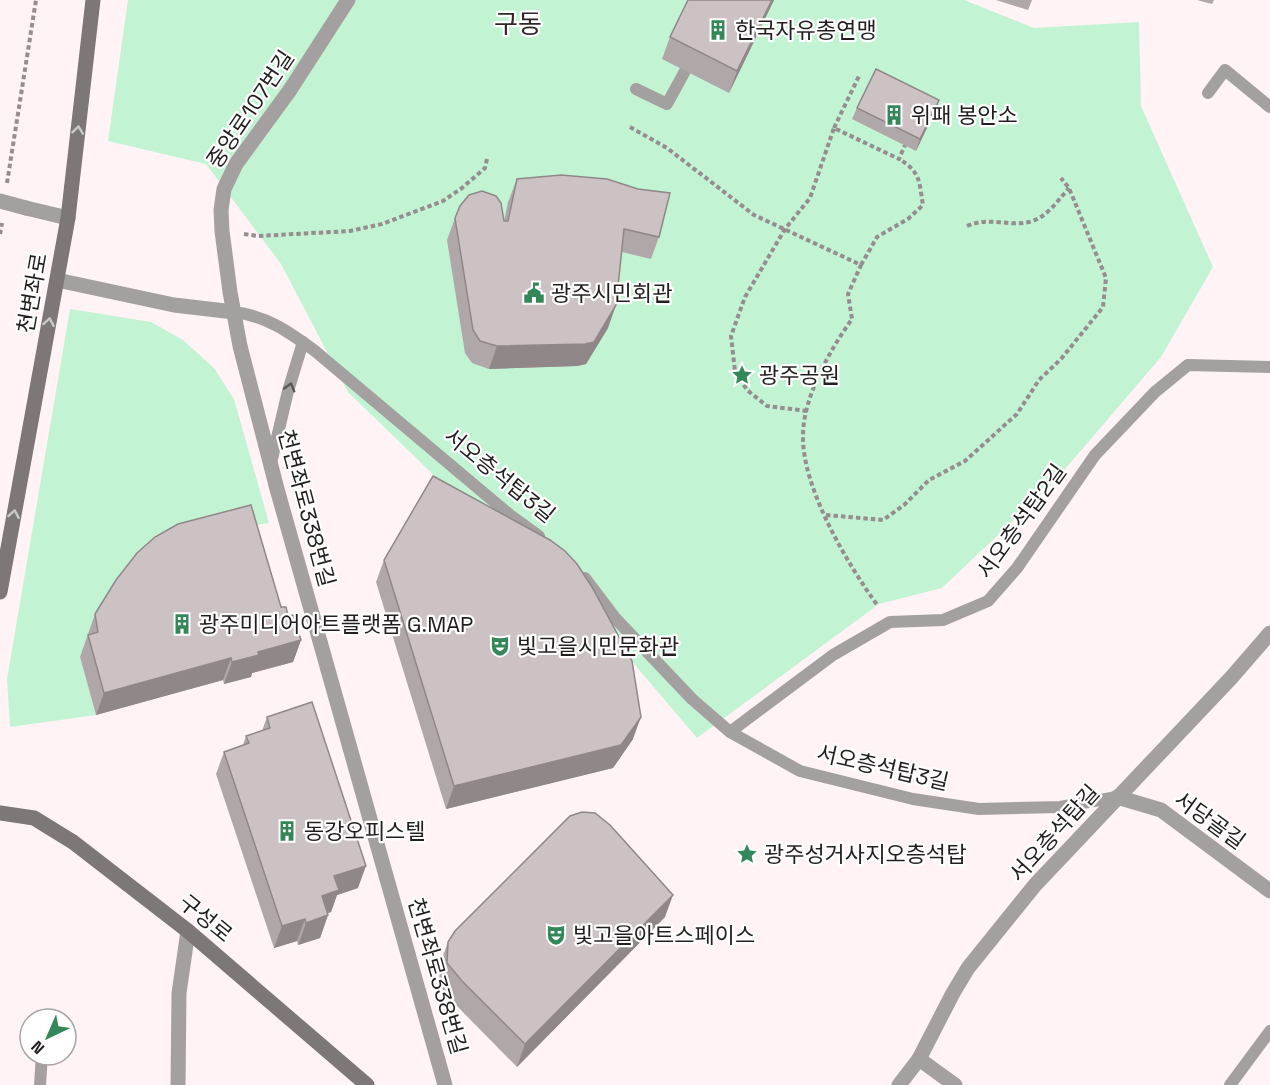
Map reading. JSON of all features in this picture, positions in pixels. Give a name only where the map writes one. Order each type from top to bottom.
[{"type":"street","name":"천변좌로","points":[[0,592],[68,218],[93,0]]},
{"type":"street","name":"중앙로107번길","points":[[224,252],[221,210],[224,189],[236,164],[290,90],[348,0]]},
{"type":"street","points":[[3,194],[26,208],[68,218]]},
{"type":"street","name":"천변좌로338번길","points":[[224,252],[240,346],[271,464],[445,1085]]},
{"type":"street","name":"서오층석탑3길","points":[[57,280],[174,305],[234,312]]},
{"type":"street","name":"서오층석탑길","points":[[899,1085],[919,1059],[968,968],[1035,885],[1231,678],[1270,633]]},
{"type":"street","name":"서당골길","points":[[1117,797],[1161,810],[1270,891]]},
{"type":"street","name":"구성로","points":[[0,813],[34,818],[74,842],[188,931],[368,1085]]},
{"type":"street","points":[[178,1085],[179,993],[188,931]]},
{"type":"street","points":[[919,1059],[955,1085]]},
{"type":"lane","points":[[1208,93],[1225,70],[1270,107]]},
{"type":"lane","points":[[636,89],[667,104],[685,71]]},
{"type":"lane","name":"서오층석탑3길","points":[[234,312],[250,314],[269,321],[303,342],[510,515],[548,542]]},
{"type":"lane","points":[[271,464],[288,391],[303,342]]},
{"type":"lane","name":"서오층석탑2길","points":[[730,732],[833,655],[890,622],[943,620],[988,601],[1017,568],[1095,455],[1155,392],[1188,365],[1270,367]]},
{"type":"lane","name":"서오층석탑3길","points":[[574,564],[616,619],[692,699],[730,732],[800,771],[913,799],[978,809],[1060,807],[1117,797]]},
{"type":"lane","points":[[1230,1085],[1270,1031]]},
{"type":"lane","points":[[40,1085],[41,1067]]},
{"type":"path","points":[[3,194],[36,0]]},
{"type":"path","points":[[807,411],[767,406],[747,390],[735,371],[731,336],[745,297],[785,229],[810,198],[834,128],[860,74]]},
{"type":"path","points":[[630,127],[667,148],[754,215],[861,266]]},
{"type":"path","points":[[834,128],[911,166],[917,176],[923,206],[908,219],[877,237],[861,266],[848,294],[852,319],[839,337],[817,378],[807,411],[803,435],[805,456],[812,482],[825,515],[867,592],[890,622]]},
{"type":"path","points":[[898,159],[904,145]]},
{"type":"path","points":[[222,231],[258,236],[350,231],[382,224],[443,201],[462,189],[485,168],[487,159]]},
{"type":"path","points":[[825,515],[883,520],[904,505],[929,480],[965,461],[1017,414],[1039,380],[1061,359],[1103,307],[1106,278],[1069,188],[1061,178]]},
{"type":"path","points":[[967,225],[987,220],[1029,222],[1050,210],[1069,188]]},
{"type":"path","points":[[0,234],[2,222]]},
{"type":"green space","name":"광주공원","points":[[128,0],[964,0],[1034,28],[1139,22],[1141,106],[1213,267],[1161,357],[1054,482],[942,588],[879,604],[697,738],[612,638],[474,514],[348,392],[281,264],[206,164],[108,141]]},
{"type":"green space","points":[[70,309],[151,322],[183,340],[214,368],[234,399],[269,523],[243,527],[87,636],[87,642],[80,657],[96,715],[10,727],[7,679]]},
{"type":"building","name":"한국자유총연맹","points":[[688,0],[772,0],[737,71],[670,37]]},
{"type":"building","name":"위패 봉안소","points":[[876,69],[939,100],[920,139],[857,108]]},
{"type":"building","name":"광주시민회관","points":[[561,175],[607,179],[638,189],[670,193],[659,237],[624,229],[616,305],[594,342],[497,346],[480,341],[473,330],[455,218],[460,206],[469,195],[482,191],[496,196],[501,203],[504,221],[508,221],[517,179]]},
{"type":"building","name":"빛고을시민문화관","points":[[433,476],[550,540],[577,564],[632,661],[641,717],[621,745],[454,786],[384,560]]},
{"type":"building","name":"광주미디어아트플랫폼 G.MAP","points":[[251,505],[281,607],[286,607],[288,616],[293,615],[301,640],[258,652],[259,655],[232,662],[231,658],[104,693],[88,635],[98,632],[95,614],[116,580],[137,553],[155,537],[178,524]]},
{"type":"building","name":"동강오피스텔","points":[[312,702],[366,866],[334,876],[339,890],[322,896],[328,915],[306,923],[305,919],[282,926],[224,752],[249,743],[246,736],[270,728],[267,717]]},
{"type":"building","name":"빛고을아트스페이스","points":[[582,812],[595,813],[610,825],[673,895],[525,1044],[447,963],[448,942],[455,931],[570,816]]},
{"type":"place","name":"한국자유총연맹","points":[[718,30]]},
{"type":"place","name":"위패 봉안소","points":[[894,115]]},
{"type":"place","name":"광주시민회관","points":[[534,293]]},
{"type":"place","name":"광주공원","points":[[742,375]]},
{"type":"place","name":"광주미디어아트플랫폼 G.MAP","points":[[182,624]]},
{"type":"place","name":"빛고을시민문화관","points":[[500,646]]},
{"type":"place","name":"동강오피스텔","points":[[287,831]]},
{"type":"place","name":"광주성거사지오층석탑","points":[[747,854]]},
{"type":"place","name":"빛고을아트스페이스","points":[[556,935]]},
{"type":"district","name":"구동","points":[[518,24]]}]
